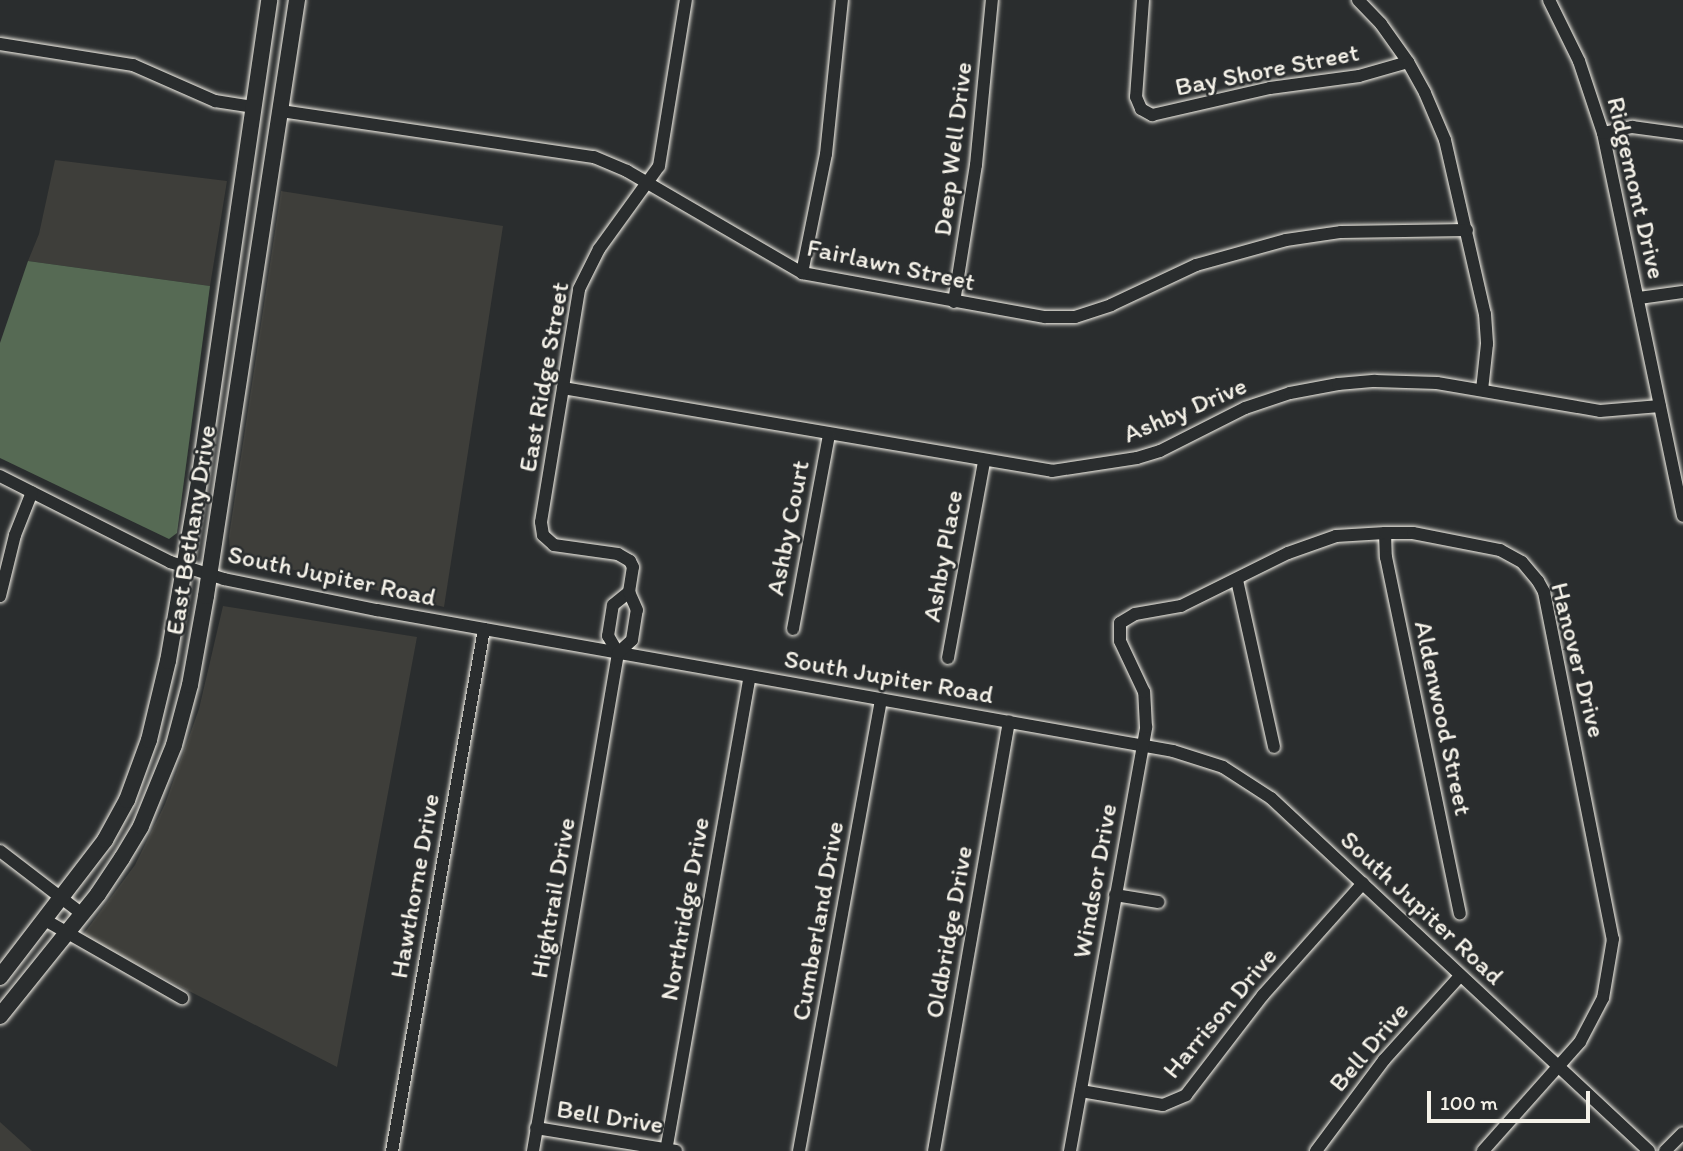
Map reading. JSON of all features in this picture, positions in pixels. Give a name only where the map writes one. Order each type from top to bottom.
[{"type":"main road","name":"East Bethany Drive","points":[[0,977],[90,863],[120,814],[149,740],[184,566],[268,0]]},
{"type":"main road","name":"East Bethany Drive","points":[[0,1016],[82,914],[122,858],[164,775],[177,734],[190,685],[209,574],[297,0]]},
{"type":"main road","points":[[253,107],[281,111]]},
{"type":"main road","points":[[220,331],[247,335]]},
{"type":"main road","points":[[120,814],[141,825]]},
{"type":"street","name":"East Ridge Street","points":[[543,535],[541,522],[575,312],[587,271],[659,166],[686,0]]},
{"type":"street","points":[[802,273],[828,141],[842,0]]},
{"type":"street","name":"Deep Well Drive","points":[[954,302],[976,165],[992,0]]},
{"type":"street","name":"Bay Shore Street","points":[[1143,0],[1136,97],[1144,112],[1158,115],[1270,88],[1359,76],[1408,62]]},
{"type":"street","points":[[1358,0],[1381,24],[1408,62],[1445,140],[1487,330],[1482,390]]},
{"type":"street","name":"Ridgemont Drive","points":[[1549,0],[1579,61],[1603,134],[1683,516]]},
{"type":"street","points":[[0,44],[133,65],[155,72],[215,101],[253,107]]},
{"type":"street","name":"Fairlawn Street","points":[[281,111],[594,157],[802,273],[1045,317],[1075,317],[1111,305],[1196,265],[1286,240],[1341,232],[1466,230]]},
{"type":"street","points":[[1603,134],[1632,127],[1683,134]]},
{"type":"street","points":[[1639,298],[1683,292]]},
{"type":"street","name":"Ashby Drive","points":[[563,388],[1052,471],[1118,463],[1160,451],[1245,408],[1290,393],[1338,384],[1424,382],[1600,411],[1660,406]]},
{"type":"street","name":"Ashby Court","points":[[793,629],[829,435]]},
{"type":"street","points":[[1669,447],[1683,444]]},
{"type":"street","name":"Ashby Place","points":[[948,658],[984,461]]},
{"type":"street","name":"South Jupiter Road","points":[[0,476],[184,566],[209,574],[299,595],[1009,721],[1198,758],[1236,774],[1271,799],[1649,1151]]},
{"type":"street","points":[[0,596],[15,535],[32,492]]},
{"type":"street","name":"Aldenwood Street","points":[[1385,533],[1386,557],[1460,913]]},
{"type":"street","name":"Hanover Drive","points":[[1120,623],[1135,614],[1181,606],[1289,553],[1336,536],[1413,533],[1500,550],[1531,571],[1544,592],[1614,939],[1603,998],[1580,1042],[1483,1151]]},
{"type":"street","name":"Hightrail Drive","points":[[533,1151],[618,653],[632,640],[637,610],[629,592],[633,567],[625,556],[554,545],[543,535]]},
{"type":"street","points":[[1237,580],[1274,747]]},
{"type":"street","name":"Hightrail Drive","points":[[618,653],[608,636],[613,606],[629,592]]},
{"type":"street","name":"Windsor Drive","points":[[1070,1151],[1147,712],[1144,692],[1120,641],[1120,623]]},
{"type":"street","name":"Hawthorne Drive","points":[[392,1151],[484,629]]},
{"type":"street","name":"Northridge Drive","points":[[669,1150],[750,676]]},
{"type":"street","name":"Cumberland Drive","points":[[799,1151],[881,699]]},
{"type":"street","name":"Oldbridge Drive","points":[[934,1151],[1009,721]]},
{"type":"street","points":[[0,851],[82,914]]},
{"type":"street","name":"Harrison Drive","points":[[1081,1091],[1163,1105],[1186,1095],[1264,995],[1363,883]]},
{"type":"street","points":[[1115,895],[1158,902]]},
{"type":"street","points":[[45,920],[182,998]]},
{"type":"street","name":"Bell Drive","points":[[1316,1151],[1384,1060],[1460,976]]},
{"type":"street","name":"Bell Drive","points":[[536,1128],[669,1150]]},
{"type":"street","points":[[1665,1151],[1683,1133]]},
{"type":"shaded area","points":[[55,160],[227,181],[210,286],[28,261],[39,234]]},
{"type":"shaded area","points":[[281,191],[503,226],[444,607],[230,554],[229,536]]},
{"type":"shaded area","points":[[223,606],[417,637],[337,1067],[82,936],[135,865],[165,804],[199,709]]},
{"type":"shaded area","points":[[0,1122],[32,1151],[0,1151]]},
{"type":"green space","points":[[28,261],[210,286],[177,533],[169,539],[0,458],[0,343]]}]
